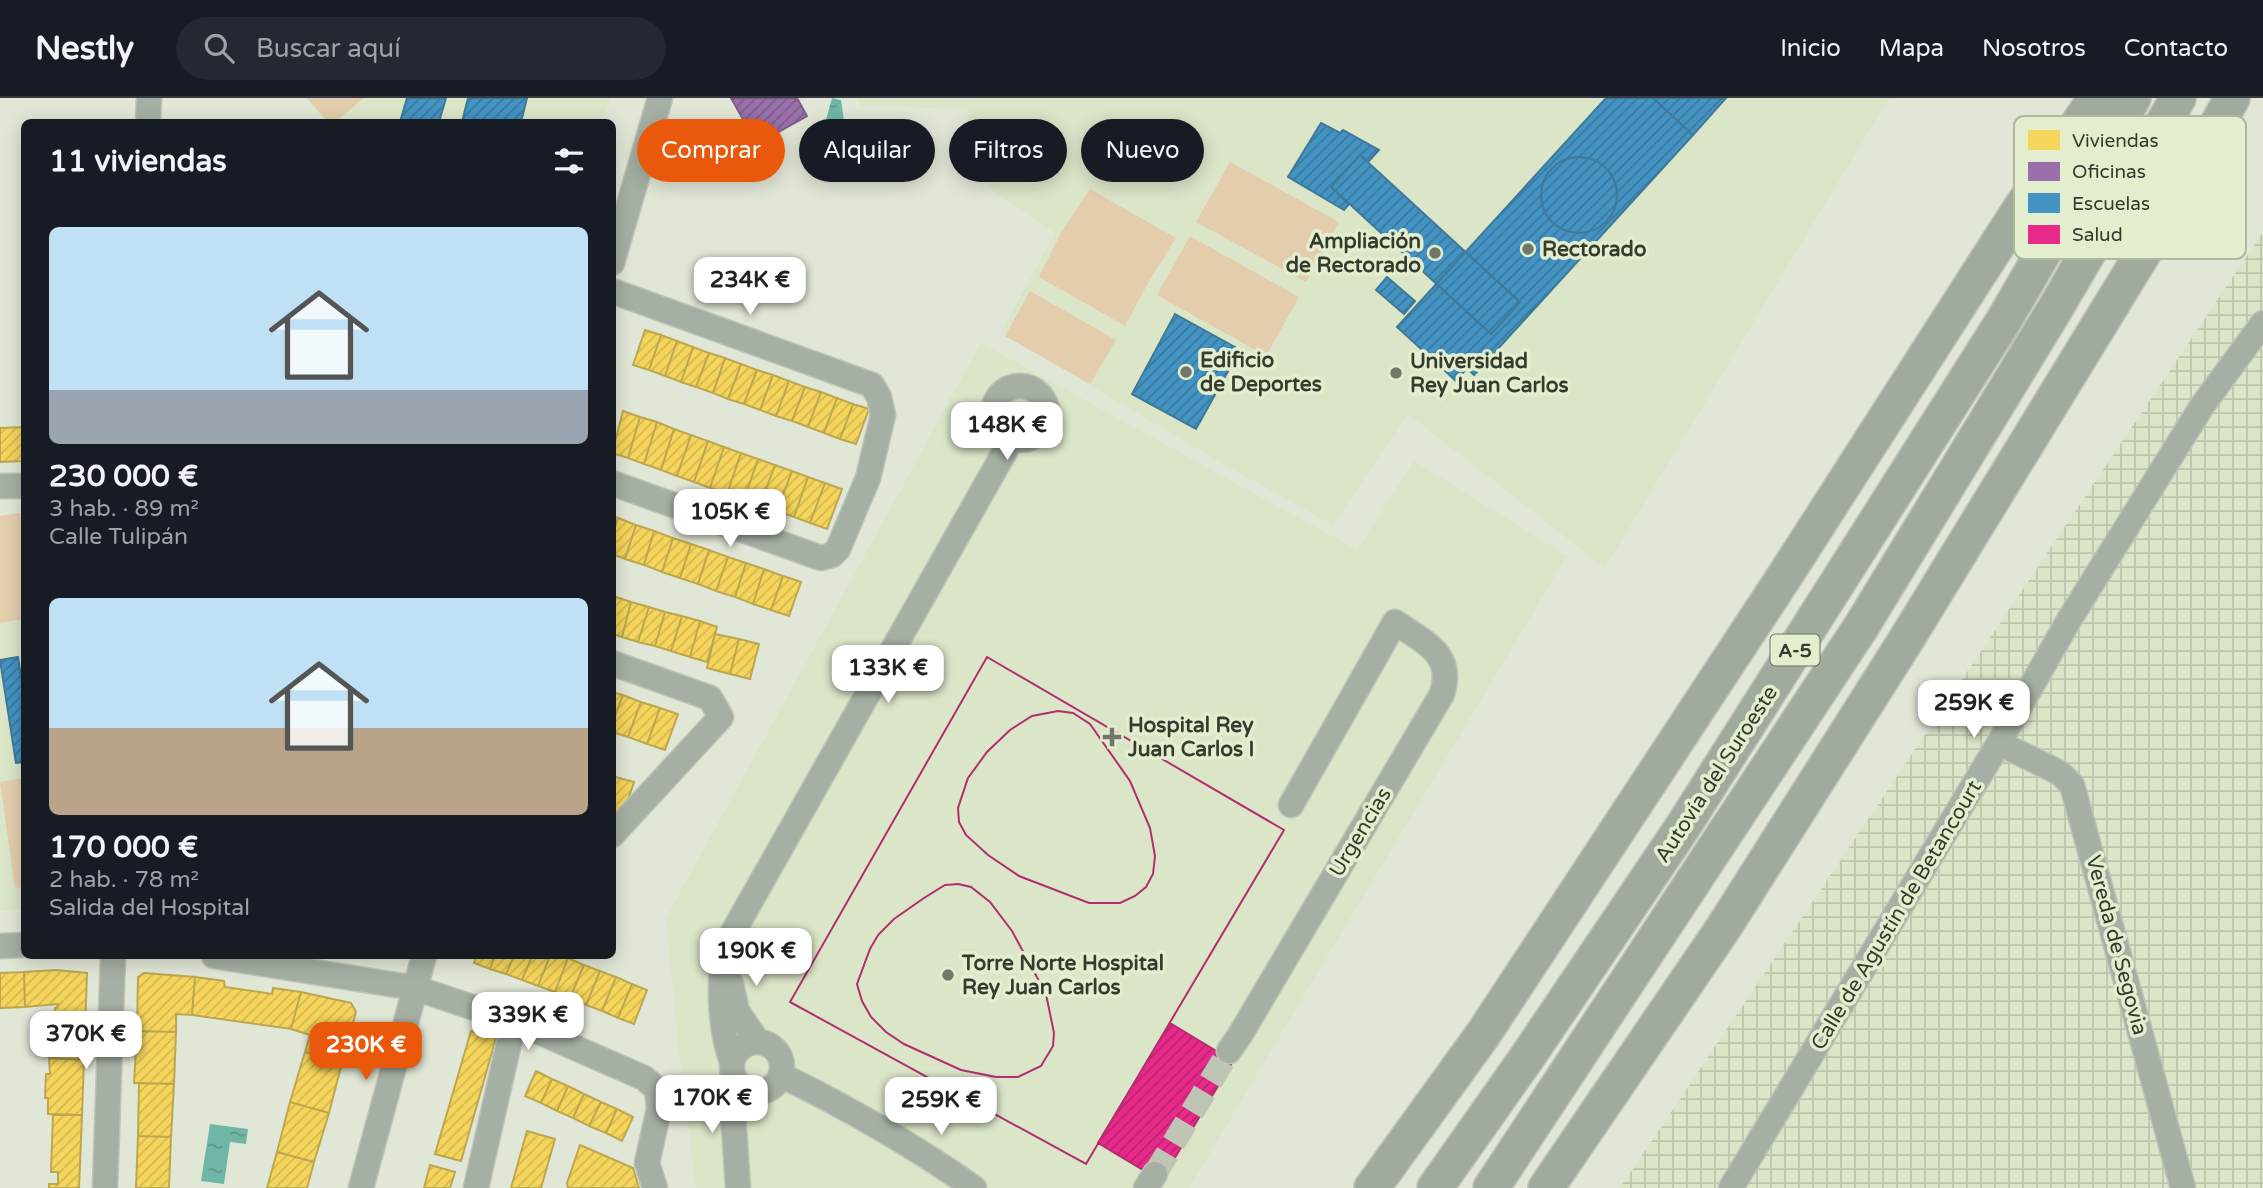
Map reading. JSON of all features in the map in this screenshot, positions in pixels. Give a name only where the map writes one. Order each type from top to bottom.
[{"type":"highway","points":[[2060,116],[2071,98]]},
{"type":"highway","points":[[2084,116],[2096,98]]},
{"type":"highway","name":"Autovía del Suroeste","points":[[2123,116],[2133,98]]},
{"type":"highway","name":"Autovía del Suroeste","points":[[2168,116],[2178,98]]},
{"type":"highway","points":[[2222,116],[2232,98]]},
{"type":"highway","points":[[1906,386],[1978,252],[2014,192]]},
{"type":"highway","points":[[1373,1188],[1491,1022],[2014,219]]},
{"type":"highway","name":"Autovía del Suroeste","points":[[1435,1188],[1528,1056],[1689,817],[2004,320],[2039,259]]},
{"type":"highway","name":"Autovía del Suroeste","points":[[1493,1185],[1861,627],[2084,259]]},
{"type":"highway","points":[[1546,1188],[1724,927],[1906,640],[2139,259]]},
{"type":"street","points":[[148,119],[149,98]]},
{"type":"street","points":[[616,249],[660,98]]},
{"type":"street","points":[[616,292],[872,385],[879,397],[883,415],[868,478],[838,550],[821,558],[616,484]]},
{"type":"street","name":"Calle de Agustín de Betancourt","points":[[1731,1188],[1999,743],[2069,621],[2202,406],[2263,323]]},
{"type":"street","points":[[738,1188],[733,1112],[735,1074],[742,1047],[758,1042],[769,1045],[778,1053],[782,1063],[781,1074],[775,1086],[763,1092],[750,1092],[735,1074],[726,1046],[722,1017],[720,976],[724,947],[1012,439]]},
{"type":"street","points":[[0,486],[21,486]]},
{"type":"street","name":"Urgencias","points":[[1229,1051],[1442,694],[1446,674],[1440,656],[1395,622],[1291,805]]},
{"type":"street","points":[[616,664],[710,698],[721,717],[616,831]]},
{"type":"street","name":"Vereda de Segovia","points":[[1999,743],[2060,773],[2072,785],[2183,1188]]},
{"type":"street","points":[[0,946],[21,945]]},
{"type":"street","points":[[724,947],[737,1011],[758,1042]]},
{"type":"street","points":[[105,1188],[113,959]]},
{"type":"street","points":[[233,959],[415,988],[514,1021],[644,1078],[657,1089],[659,1109],[648,1163],[655,1188]]},
{"type":"street","points":[[360,1188],[423,959]]},
{"type":"street","points":[[476,1188],[514,1021]]},
{"type":"street","points":[[781,1074],[928,1156],[974,1188]]},
{"type":"shaded area","points":[[306,98],[610,98],[604,119],[324,119]]},
{"type":"shaded area","points":[[307,98],[364,98],[339,119],[325,119]]},
{"type":"shaded area","name":"Universidad Rey Juan Carlos","points":[[858,98],[1889,98],[1605,568],[1408,414],[1333,525],[1213,458],[1001,332],[1055,233],[981,182],[1067,182],[1067,119],[968,119],[967,109],[860,106]]},
{"type":"shaded area","points":[[1230,162],[1339,222],[1306,282],[1196,222]]},
{"type":"shaded area","points":[[1090,189],[1176,238],[1125,326],[1039,277],[1061,233]]},
{"type":"shaded area","points":[[2263,232],[2263,1188],[1620,1188],[2246,259]]},
{"type":"shaded area","points":[[1190,236],[1299,297],[1266,356],[1157,295]]},
{"type":"shaded area","points":[[1030,291],[1116,340],[1090,384],[1005,336]]},
{"type":"shaded area","name":"Hospital Rey Juan Carlos I","points":[[981,343],[1357,550],[1414,461],[1567,556],[1189,1188],[696,1188],[666,918]]},
{"type":"shaded area","points":[[21,512],[21,910],[0,911],[0,515]]},
{"type":"shaded area","points":[[20,513],[21,620],[0,623],[0,516]]},
{"type":"shaded area","points":[[21,778],[21,887],[15,888],[0,782]]},
{"type":"water","points":[[832,98],[841,100],[844,119],[826,119]]},
{"type":"water","points":[[210,1124],[248,1129],[246,1144],[230,1142],[224,1184],[201,1181]]},
{"type":"building: Viviendas","points":[[645,330],[661,335],[649,370],[633,365]]},
{"type":"building: Viviendas","points":[[661,335],[677,341],[665,376],[649,370]]},
{"type":"building: Viviendas","points":[[677,341],[693,347],[681,382],[665,376]]},
{"type":"building: Viviendas","points":[[693,347],[709,353],[696,387],[681,382]]},
{"type":"building: Viviendas","points":[[709,353],[725,358],[713,393],[696,387]]},
{"type":"building: Viviendas","points":[[725,358],[741,364],[728,399],[713,393]]},
{"type":"building: Viviendas","points":[[741,364],[757,370],[744,404],[728,399]]},
{"type":"building: Viviendas","points":[[757,370],[773,375],[760,410],[744,404]]},
{"type":"building: Viviendas","points":[[773,375],[789,381],[776,416],[760,410]]},
{"type":"building: Viviendas","points":[[789,381],[805,387],[792,421],[776,416]]},
{"type":"building: Viviendas","points":[[805,387],[821,392],[808,427],[792,421]]},
{"type":"building: Viviendas","points":[[821,392],[837,398],[824,433],[808,427]]},
{"type":"building: Viviendas","points":[[837,398],[853,404],[840,439],[824,433]]},
{"type":"building: Viviendas","points":[[853,404],[869,409],[856,444],[840,439]]},
{"type":"building: Viviendas","points":[[623,411],[640,417],[628,458],[616,454],[616,438]]},
{"type":"building: Viviendas","points":[[640,417],[657,422],[644,464],[628,458]]},
{"type":"building: Viviendas","points":[[657,422],[674,429],[661,470],[644,464]]},
{"type":"building: Viviendas","points":[[21,427],[21,461],[0,462],[0,428]]},
{"type":"building: Viviendas","points":[[674,429],[691,435],[677,476],[661,470]]},
{"type":"building: Viviendas","points":[[691,435],[708,441],[694,482],[677,476]]},
{"type":"building: Viviendas","points":[[708,441],[724,447],[710,488],[694,482]]},
{"type":"building: Viviendas","points":[[724,447],[741,453],[727,494],[710,488]]},
{"type":"building: Viviendas","points":[[741,453],[758,459],[744,499],[727,494]]},
{"type":"building: Viviendas","points":[[758,459],[775,465],[760,505],[744,499]]},
{"type":"building: Viviendas","points":[[775,465],[792,471],[777,511],[760,505]]},
{"type":"building: Viviendas","points":[[792,471],[808,477],[794,517],[777,511]]},
{"type":"building: Viviendas","points":[[808,477],[825,483],[810,523],[794,517]]},
{"type":"building: Viviendas","points":[[825,483],[842,489],[827,529],[810,523]]},
{"type":"building: Viviendas","points":[[618,518],[636,525],[625,559],[616,556]]},
{"type":"building: Viviendas","points":[[636,525],[654,531],[644,565],[625,559]]},
{"type":"building: Viviendas","points":[[654,531],[673,538],[662,572],[644,565]]},
{"type":"building: Viviendas","points":[[673,538],[691,544],[680,578],[662,572]]},
{"type":"building: Viviendas","points":[[691,544],[709,550],[698,584],[680,578]]},
{"type":"building: Viviendas","points":[[709,550],[728,557],[716,591],[698,584]]},
{"type":"building: Viviendas","points":[[728,557],[746,563],[735,597],[716,591]]},
{"type":"building: Viviendas","points":[[746,563],[764,569],[753,604],[735,597]]},
{"type":"building: Viviendas","points":[[764,569],[783,576],[771,610],[753,604]]},
{"type":"building: Viviendas","points":[[783,576],[801,582],[789,616],[771,610]]},
{"type":"building: Viviendas","points":[[616,597],[631,602],[622,637],[616,635]]},
{"type":"building: Viviendas","points":[[631,602],[649,607],[638,642],[622,637]]},
{"type":"building: Viviendas","points":[[649,607],[665,612],[655,646],[638,642]]},
{"type":"building: Viviendas","points":[[665,612],[682,616],[671,651],[655,646]]},
{"type":"building: Viviendas","points":[[682,616],[700,621],[690,657],[671,651]]},
{"type":"building: Viviendas","points":[[700,621],[717,627],[707,662],[690,657]]},
{"type":"building: Viviendas","points":[[715,634],[739,639],[730,674],[707,668]]},
{"type":"building: Viviendas","points":[[739,639],[759,644],[750,679],[730,674]]},
{"type":"building: Viviendas","points":[[616,693],[623,695],[616,713]]},
{"type":"building: Viviendas","points":[[623,695],[641,702],[628,737],[616,733],[616,713]]},
{"type":"building: Viviendas","points":[[641,702],[660,708],[647,744],[628,737]]},
{"type":"building: Viviendas","points":[[660,708],[678,714],[665,750],[647,744]]},
{"type":"building: Viviendas","points":[[616,777],[634,782],[621,821],[616,820]]},
{"type":"building: Viviendas","points":[[476,959],[494,959],[490,969],[474,963]]},
{"type":"building: Viviendas","points":[[494,959],[513,959],[506,974],[490,969]]},
{"type":"building: Viviendas","points":[[513,959],[531,959],[522,980],[506,974]]},
{"type":"building: Viviendas","points":[[531,959],[549,959],[538,986],[522,980]]},
{"type":"building: Viviendas","points":[[549,959],[568,959],[555,992],[538,986]]},
{"type":"building: Viviendas","points":[[568,959],[584,965],[570,998],[555,992]]},
{"type":"building: Viviendas","points":[[584,965],[600,971],[586,1005],[570,998]]},
{"type":"building: Viviendas","points":[[56,970],[87,973],[84,1060],[52,1058],[55,1008],[58,1004],[25,1007],[24,972]]},
{"type":"building: Viviendas","points":[[600,971],[616,977],[602,1011],[586,1005]]},
{"type":"building: Viviendas","points":[[24,972],[25,1007],[0,1008],[0,973]]},
{"type":"building: Viviendas","points":[[144,973],[195,977],[192,1015],[176,1014],[176,1032],[137,1031],[138,977]]},
{"type":"building: Viviendas","points":[[195,977],[224,981],[225,987],[272,994],[273,988],[301,992],[291,1029],[192,1015]]},
{"type":"building: Viviendas","points":[[616,977],[632,984],[618,1018],[602,1011]]},
{"type":"building: Viviendas","points":[[632,984],[647,990],[634,1024],[618,1018]]},
{"type":"building: Viviendas","points":[[301,992],[351,1003],[356,1012],[342,1063],[305,1052],[310,1035],[291,1029]]},
{"type":"building: Viviendas","points":[[137,1031],[176,1032],[174,1084],[134,1083]]},
{"type":"building: Viviendas","points":[[471,1031],[496,1038],[461,1161],[435,1154]]},
{"type":"building: Viviendas","points":[[305,1052],[342,1063],[329,1113],[290,1102]]},
{"type":"building: Viviendas","points":[[49,1058],[84,1060],[82,1115],[48,1114],[48,1098],[45,1098],[46,1074],[50,1074]]},
{"type":"building: Viviendas","points":[[536,1071],[552,1079],[541,1103],[525,1096]]},
{"type":"building: Viviendas","points":[[552,1079],[568,1086],[557,1111],[541,1103]]},
{"type":"building: Viviendas","points":[[139,1083],[174,1084],[171,1137],[138,1136]]},
{"type":"building: Viviendas","points":[[568,1086],[584,1094],[573,1118],[557,1111]]},
{"type":"building: Viviendas","points":[[584,1094],[601,1102],[589,1126],[573,1118]]},
{"type":"building: Viviendas","points":[[290,1102],[329,1113],[314,1162],[277,1152]]},
{"type":"building: Viviendas","points":[[601,1102],[617,1109],[606,1133],[589,1126]]},
{"type":"building: Viviendas","points":[[617,1109],[633,1117],[622,1141],[606,1133]]},
{"type":"building: Viviendas","points":[[53,1115],[82,1115],[79,1188],[49,1188],[49,1184],[58,1184],[58,1172],[51,1172]]},
{"type":"building: Viviendas","points":[[527,1131],[555,1139],[541,1188],[511,1188]]},
{"type":"building: Viviendas","points":[[138,1136],[171,1137],[169,1188],[136,1188]]},
{"type":"building: Viviendas","points":[[580,1145],[633,1168],[639,1188],[568,1188],[567,1183]]},
{"type":"building: Viviendas","points":[[277,1152],[314,1162],[307,1188],[267,1188]]},
{"type":"building: Viviendas","points":[[430,1165],[455,1172],[450,1188],[424,1188]]},
{"type":"building: Oficinas","points":[[731,98],[797,98],[807,116],[785,128],[785,119],[743,119]]},
{"type":"building: Escuelas","points":[[407,98],[446,98],[440,119],[401,119]]},
{"type":"building: Escuelas","points":[[468,98],[527,98],[522,119],[463,119]]},
{"type":"building: Escuelas","name":"Rectorado","points":[[1606,98],[1653,98],[1693,135],[1474,375],[1467,368],[1456,381],[1397,327]]},
{"type":"building: Escuelas","points":[[1653,98],[1726,98],[1693,135]]},
{"type":"building: Escuelas","points":[[1321,123],[1340,133],[1343,130],[1379,150],[1368,162],[1360,155],[1331,187],[1349,204],[1344,210],[1288,177]]},
{"type":"building: Escuelas","name":"Ampliación de Rectorado","points":[[1360,155],[1520,302],[1491,334],[1331,187]]},
{"type":"building: Escuelas","points":[[1579,157],[1594,160],[1606,168],[1614,180],[1617,195],[1614,210],[1606,222],[1594,230],[1579,233],[1564,230],[1552,222],[1544,210],[1541,195],[1544,180],[1552,168],[1564,160]]},
{"type":"building: Escuelas","points":[[1387,277],[1415,301],[1404,314],[1376,290]]},
{"type":"building: Escuelas","name":"Edificio de Deportes","points":[[1175,314],[1240,350],[1196,429],[1132,394]]},
{"type":"building: Escuelas","points":[[18,657],[21,676],[21,762],[16,763],[0,660]]},
{"type":"building: Salud","points":[[987,657],[1284,830],[1086,1164],[790,1002]],"holes":[[[1058,711],[1073,713],[1090,724],[1130,781],[1150,828],[1155,856],[1153,874],[1146,887],[1120,903],[1089,903],[1019,876],[988,855],[966,835],[959,822],[958,808],[968,778],[987,752],[1010,730],[1032,716]],[[945,885],[971,887],[990,902],[1012,931],[1046,994],[1054,1033],[1053,1046],[1041,1066],[1018,1077],[996,1077],[961,1070],[904,1044],[886,1032],[871,1017],[862,1001],[857,984],[878,935],[894,919],[924,898]]]},
{"type":"building: Salud","points":[[987,657],[1284,830],[1086,1164],[790,1002]]},
{"type":"building: Salud","points":[[1058,711],[1073,713],[1090,724],[1130,781],[1150,828],[1155,856],[1153,874],[1146,887],[1120,903],[1089,903],[1019,876],[988,855],[966,835],[959,822],[958,808],[968,778],[987,752],[1010,730],[1032,716]]},
{"type":"building: Salud","name":"Torre Norte Hospital Rey Juan Carlos","points":[[945,885],[971,887],[990,902],[1012,931],[1046,994],[1054,1033],[1053,1046],[1041,1066],[1018,1077],[996,1077],[961,1070],[904,1044],[886,1032],[871,1017],[862,1001],[857,984],[878,935],[894,919],[924,898]]},
{"type":"building: Salud","points":[[1170,1023],[1233,1061],[1161,1181],[1098,1143]]},
{"type":"tunnel","points":[[1155,1174],[1229,1051]]},
{"type":"place","name":"Rectorado","points":[[1528,249]]},
{"type":"place","name":"Ampliación de Rectorado","points":[[1435,253]]},
{"type":"place","name":"Edificio de Deportes","points":[[1186,372]]},
{"type":"place","name":"Universidad Rey Juan Carlos","points":[[1396,373]]},
{"type":"place","name":"Hospital Rey Juan Carlos I","points":[[1112,737]]},
{"type":"place","name":"Torre Norte Hospital Rey Juan Carlos","points":[[948,975]]}]
